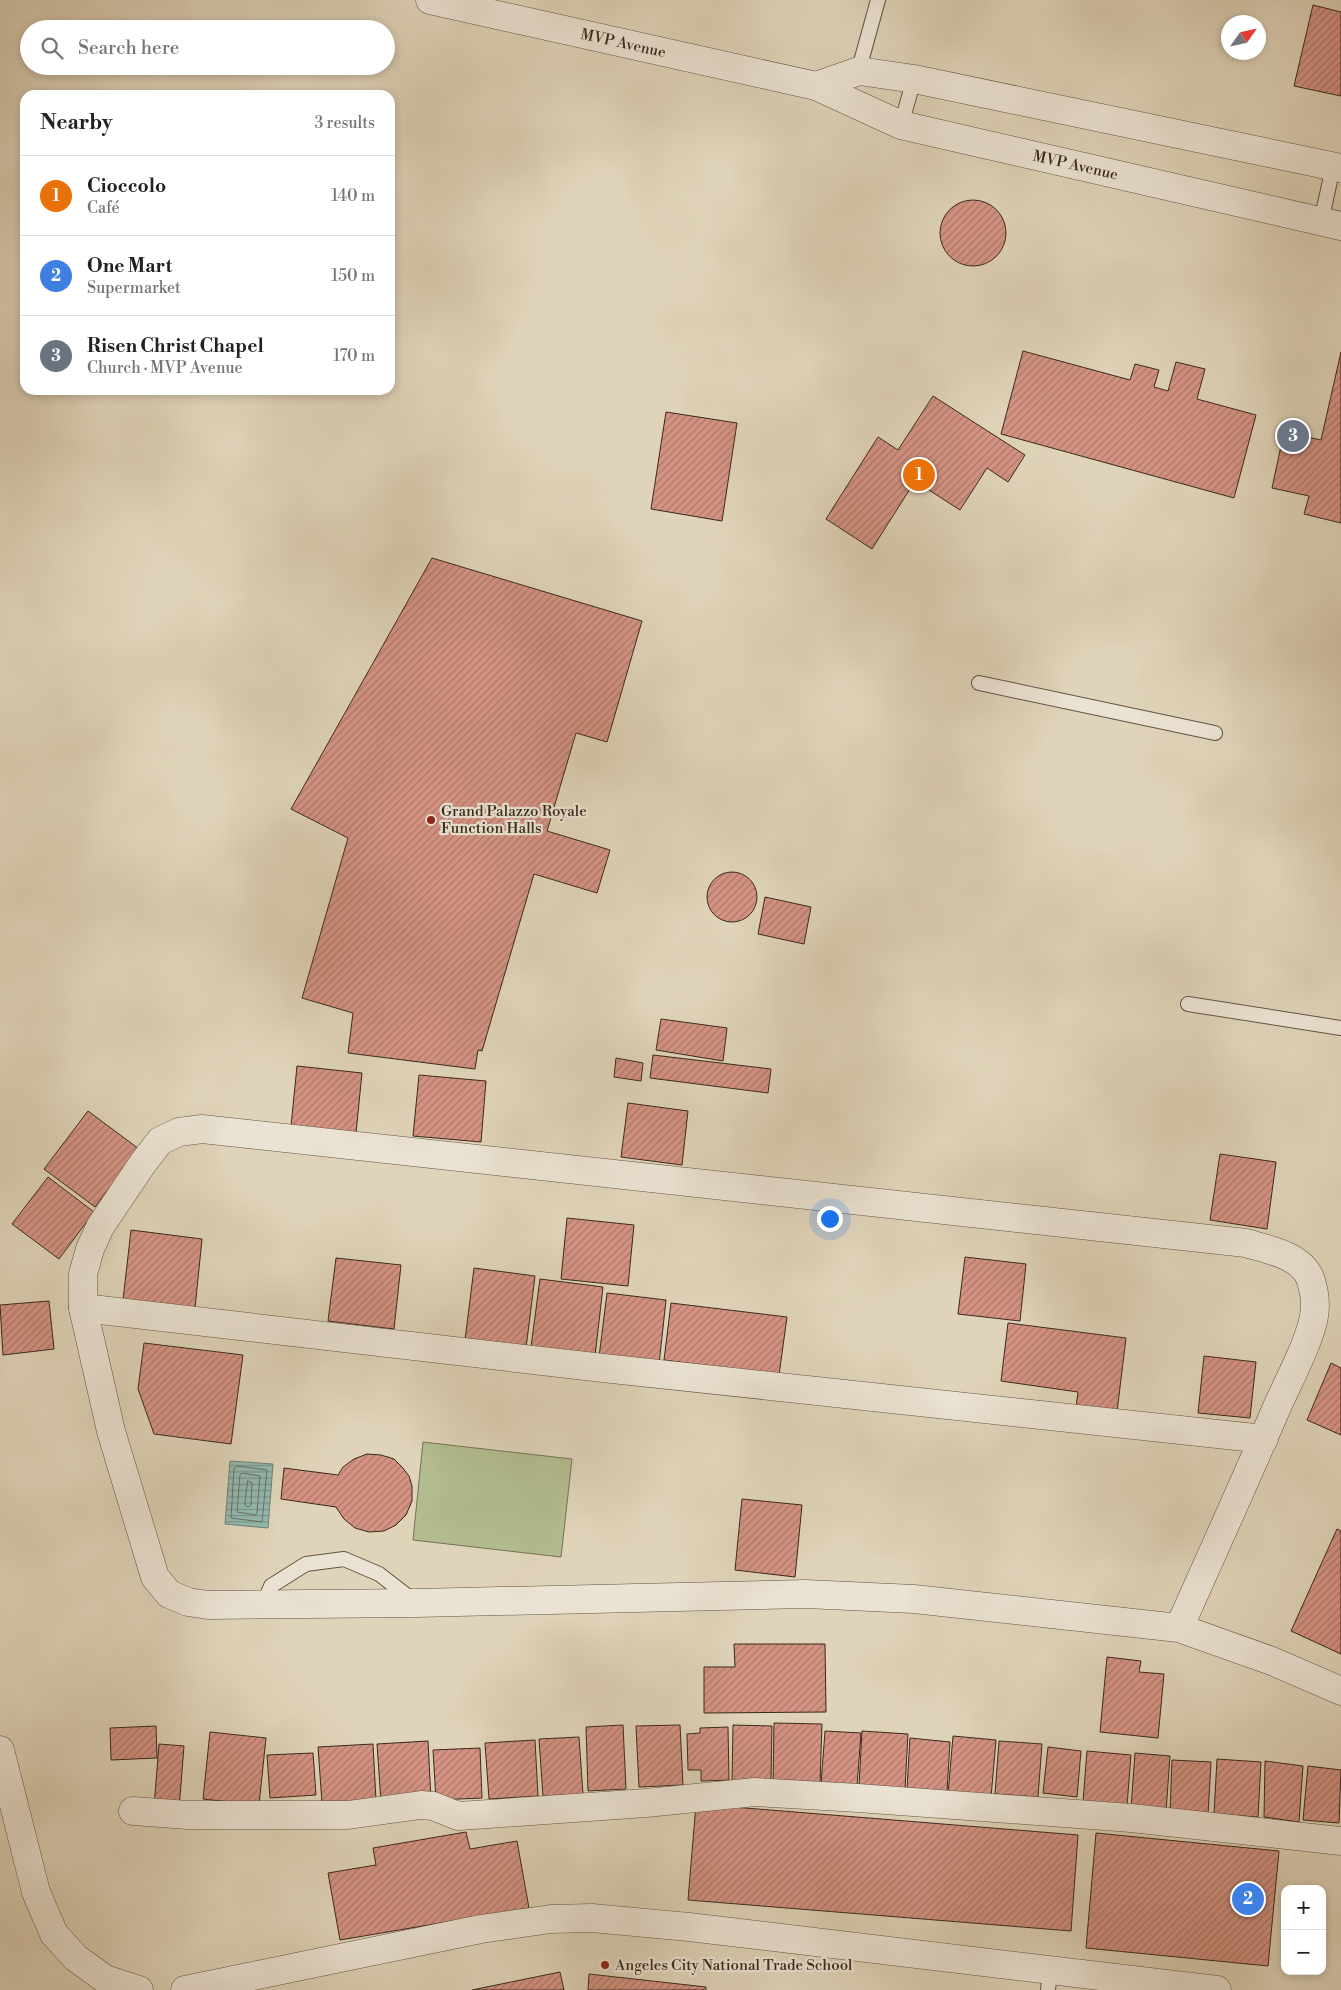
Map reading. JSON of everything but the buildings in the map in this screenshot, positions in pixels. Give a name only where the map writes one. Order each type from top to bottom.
[{"type":"street","name":"MVP Avenue","points":[[430,0],[816,86],[901,124],[1331,224]]},
{"type":"street","points":[[816,86],[858,71],[914,79],[1337,168]]},
{"type":"street","points":[[1179,1628],[1309,1334],[1314,1315],[1314,1296],[1309,1276],[1298,1264],[1278,1252],[1246,1243],[202,1129],[179,1132],[160,1141],[100,1227],[90,1249],[83,1274],[83,1308],[112,1431],[155,1577],[169,1594],[188,1602],[208,1605],[263,1605],[806,1594],[914,1599],[1179,1628],[1272,1661],[1341,1691]]},
{"type":"street","points":[[83,1308],[613,1370],[1264,1439]]},
{"type":"street","points":[[0,1750],[36,1892],[54,1934],[76,1958],[105,1979],[139,1990]]},
{"type":"street","points":[[133,1812],[188,1815],[348,1815],[421,1805],[433,1806],[458,1816],[646,1803],[755,1792],[1131,1818],[1341,1841]]},
{"type":"street","points":[[185,1990],[268,1981],[481,1929],[551,1919],[592,1918],[689,1927],[1049,1981],[1217,1990]]},
{"type":"lane","points":[[850,101],[878,0]]},
{"type":"lane","points":[[901,124],[914,79]]},
{"type":"lane","points":[[1331,224],[1337,168]]},
{"type":"lane","points":[[979,683],[1215,733]]},
{"type":"lane","points":[[1188,1004],[1341,1028]]},
{"type":"lane","points":[[263,1605],[271,1586],[306,1564],[344,1559],[379,1574],[417,1603]]},
{"type":"green space","points":[[423,1442],[572,1459],[561,1557],[413,1540]]},
{"type":"water","points":[[230,1461],[273,1464],[268,1528],[225,1524]]},
{"type":"place","name":"Risen Christ Chapel","points":[[1293,436]]},
{"type":"place","name":"Cioccolo","points":[[919,475]]},
{"type":"place","name":"Grand Palazzo Royale Function Halls","points":[[431,820]]},
{"type":"place","name":"One Mart","points":[[1248,1899]]},
{"type":"place","name":"Angeles City National Trade School","points":[[605,1965]]}]
